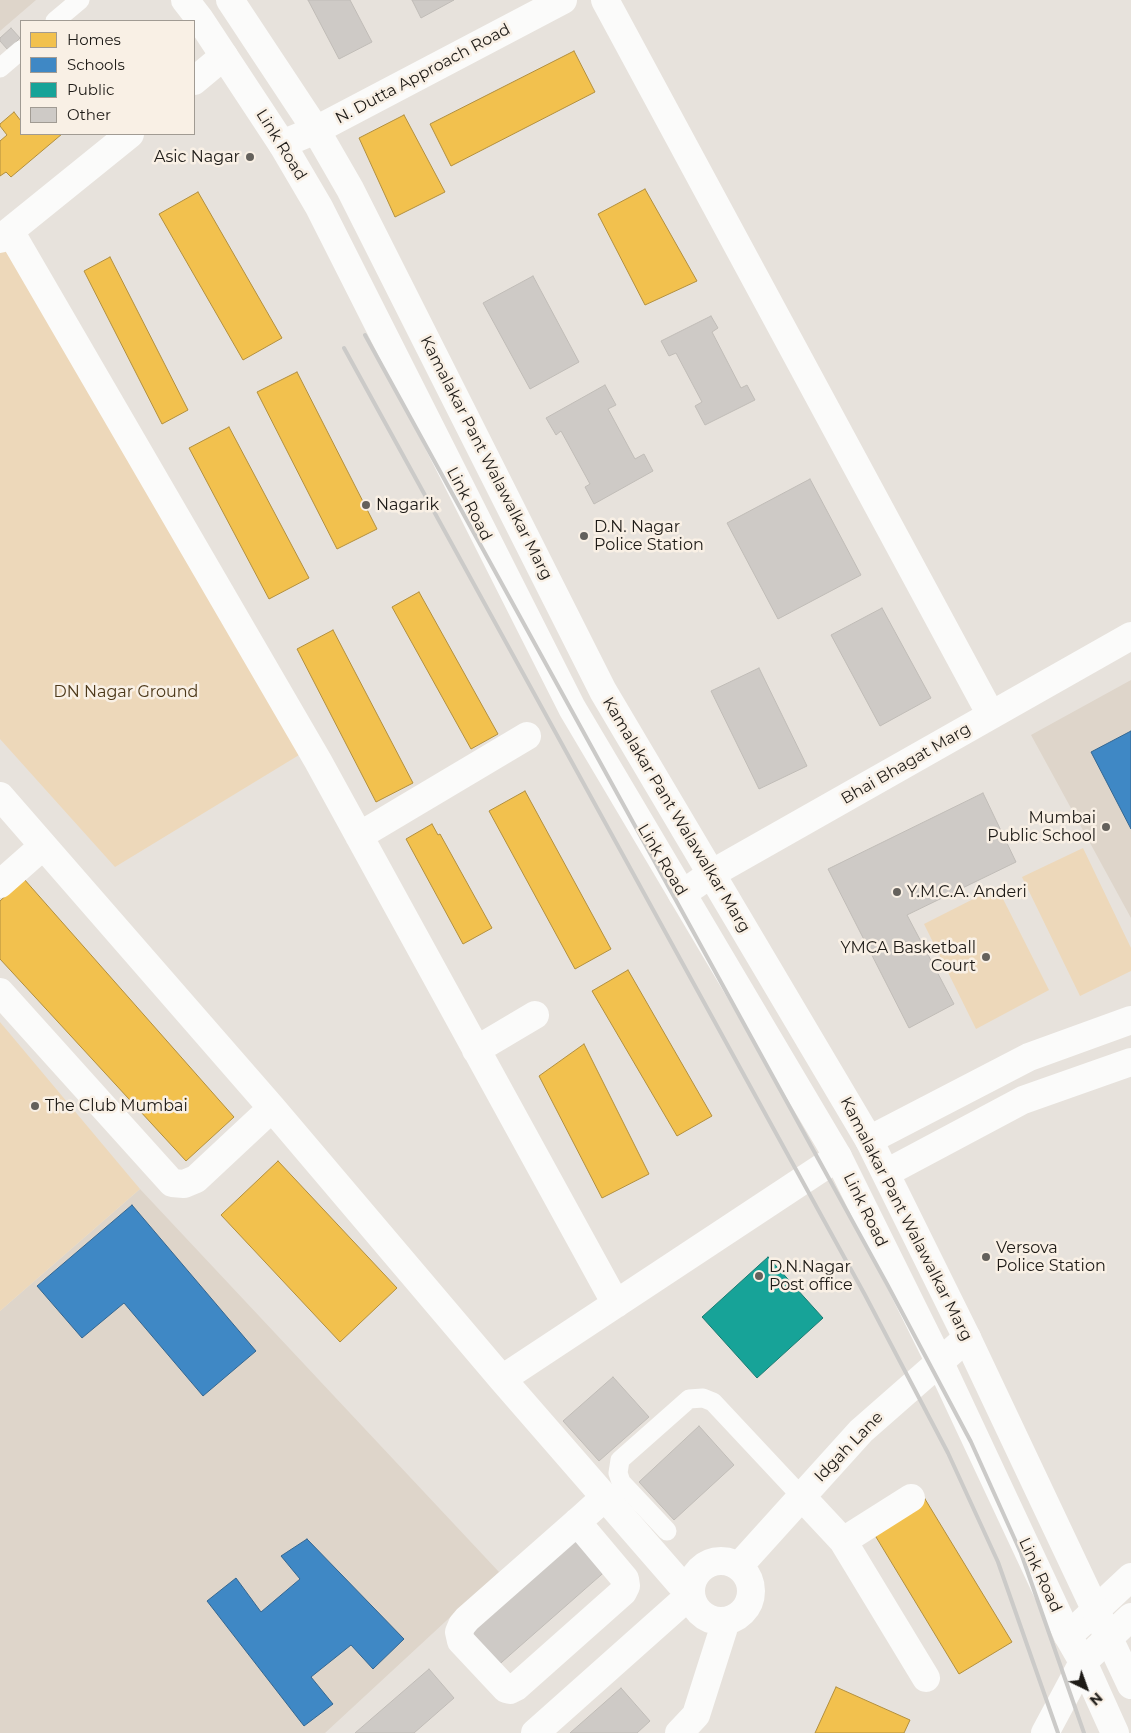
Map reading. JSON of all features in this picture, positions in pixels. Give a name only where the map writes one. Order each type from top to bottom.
[{"type":"street","name":"Link Road","points":[[184,0],[224,56],[282,144],[319,207],[572,708],[838,1157],[940,1363],[1068,1636],[1083,1662],[1114,1733]]},
{"type":"street","name":"Kamalakar Pant Walawalkar Marg","points":[[230,0],[316,130],[350,189],[603,691],[869,1140],[967,1338],[1109,1637]]},
{"type":"street","name":"N. Dutta Approach Road","points":[[282,144],[316,130],[564,0]]},
{"type":"street","points":[[604,0],[991,715]]},
{"type":"street","points":[[195,81],[224,56]]},
{"type":"street","points":[[129,135],[5,235],[318,761],[616,1304]]},
{"type":"street","name":"Bhai Bhagat Marg","points":[[682,894],[712,874],[1131,636]]},
{"type":"street","points":[[358,836],[527,736]]},
{"type":"street","points":[[0,796],[272,1108],[502,1379],[690,1595]]},
{"type":"street","points":[[0,884],[43,846]]},
{"type":"street","points":[[0,992],[172,1183],[184,1184],[196,1179],[272,1108]]},
{"type":"street","points":[[476,1050],[535,1015]]},
{"type":"street","points":[[869,1140],[1030,1057],[1131,1020]]},
{"type":"street","points":[[886,1173],[1023,1100],[1131,1062]]},
{"type":"street","points":[[502,1379],[838,1157]]},
{"type":"street","name":"Idgah Lane","points":[[739,1566],[861,1431],[967,1338]]},
{"type":"street","points":[[801,1496],[843,1541],[860,1566],[926,1678]]},
{"type":"street","points":[[577,1522],[626,1579],[626,1586],[623,1592],[516,1687],[510,1690],[506,1689],[461,1641],[459,1632],[462,1625],[577,1522],[605,1497]]},
{"type":"street","points":[[843,1541],[911,1498]]},
{"type":"street","points":[[730,1561],[746,1573],[750,1583],[751,1594],[749,1603],[743,1612],[735,1618],[726,1621],[716,1621],[703,1615],[693,1604],[690,1595],[690,1585],[694,1576],[700,1568],[710,1562],[730,1561]]},
{"type":"street","points":[[1068,1636],[1097,1611],[1131,1577]]},
{"type":"street","points":[[535,1733],[690,1595]]},
{"type":"street","points":[[1045,1733],[1083,1662],[1131,1617]]},
{"type":"street","points":[[694,1727],[726,1621]]},
{"type":"street","points":[[1109,1637],[1131,1685]]},
{"type":"lane","points":[[56,20],[80,0]]},
{"type":"lane","points":[[0,68],[20,51]]},
{"type":"lane","points":[[667,1531],[620,1482],[618,1473],[620,1460],[689,1399],[704,1398],[713,1402],[801,1496]]},
{"type":"shaded area","points":[[0,0],[36,0],[0,31]]},
{"type":"shaded area","name":"Mumbai Public School","points":[[1131,680],[1131,918],[1031,735]]},
{"type":"shaded area","points":[[140,1189],[499,1572],[325,1733],[0,1733],[0,1311]]},
{"type":"green space","name":"DN Nagar Ground","points":[[0,241],[304,752],[115,867],[0,739]]},
{"type":"green space","points":[[1083,848],[1131,948],[1131,971],[1080,996],[1022,877]]},
{"type":"green space","name":"YMCA Basketball Court","points":[[997,887],[1049,990],[976,1029],[924,924]]},
{"type":"green space","name":"The Club Mumbai","points":[[0,1022],[140,1189],[0,1311]]},
{"type":"building: Homes","points":[[574,51],[595,92],[451,166],[430,124]]},
{"type":"building: Homes","points":[[14,112],[20,120],[20,135],[61,135],[11,177],[6,172],[0,176],[0,141],[7,135],[0,124]]},
{"type":"building: Homes","points":[[404,115],[445,192],[395,217],[359,138]]},
{"type":"building: Homes","points":[[645,189],[697,281],[645,305],[598,214]]},
{"type":"building: Homes","points":[[198,192],[282,338],[243,360],[159,214]]},
{"type":"building: Homes","points":[[110,257],[188,410],[162,424],[84,271]]},
{"type":"building: Homes","points":[[297,372],[377,529],[337,549],[257,392]]},
{"type":"building: Homes","points":[[229,427],[309,578],[269,599],[189,448]]},
{"type":"building: Homes","points":[[419,592],[498,734],[471,749],[392,607]]},
{"type":"building: Homes","points":[[333,630],[413,783],[376,802],[297,649]]},
{"type":"building: Homes","points":[[525,791],[611,949],[575,969],[489,811]]},
{"type":"building: Homes","points":[[432,824],[438,835],[440,834],[492,928],[463,944],[406,839]]},
{"type":"building: Homes","points":[[24,879],[234,1117],[186,1161],[0,959],[0,901]]},
{"type":"building: Homes","points":[[628,970],[712,1116],[677,1136],[592,991]]},
{"type":"building: Homes","points":[[584,1044],[649,1174],[602,1198],[539,1076]]},
{"type":"building: Homes","points":[[278,1161],[397,1288],[340,1342],[221,1215]]},
{"type":"building: Homes","points":[[925,1499],[1012,1642],[959,1674],[873,1532]]},
{"type":"building: Homes","points":[[836,1687],[910,1720],[904,1733],[815,1733]]},
{"type":"building: Schools","points":[[1131,731],[1131,829],[1091,752]]},
{"type":"building: Schools","points":[[132,1205],[256,1351],[203,1396],[124,1303],[82,1338],[37,1286]]},
{"type":"building: Schools","points":[[307,1539],[404,1639],[373,1669],[351,1645],[311,1677],[333,1704],[304,1726],[207,1601],[236,1578],[261,1612],[300,1579],[281,1556]]},
{"type":"building: Public","points":[[768,1257],[823,1318],[757,1378],[702,1317]]},
{"type":"building: Other","points":[[308,0],[350,0],[372,42],[339,59]]},
{"type":"building: Other","points":[[412,0],[454,0],[421,18]]},
{"type":"building: Other","points":[[11,28],[20,38],[8,50],[0,41],[0,38]]},
{"type":"building: Other","points":[[533,276],[579,362],[530,389],[483,303]]},
{"type":"building: Other","points":[[711,316],[718,328],[712,332],[741,388],[747,385],[755,400],[705,425],[695,406],[702,402],[676,353],[669,356],[661,341]]},
{"type":"building: Other","points":[[605,385],[616,405],[608,409],[635,459],[644,454],[653,471],[594,504],[585,487],[590,484],[561,431],[556,435],[546,418]]},
{"type":"building: Other","points":[[810,479],[861,575],[778,619],[727,523]]},
{"type":"building: Other","points":[[882,608],[931,698],[880,726],[831,635]]},
{"type":"building: Other","points":[[759,668],[807,766],[759,789],[711,691]]},
{"type":"building: Other","name":"Y.M.C.A. Anderi","points":[[983,793],[1016,862],[907,915],[954,1004],[909,1028],[828,869]]},
{"type":"building: Other","points":[[613,1377],[649,1417],[599,1461],[563,1421]]},
{"type":"building: Other","points":[[699,1426],[734,1465],[674,1520],[639,1482]]},
{"type":"building: Other","points":[[583,1535],[609,1568],[494,1669],[465,1636]]},
{"type":"building: Other","points":[[429,1669],[454,1698],[414,1733],[355,1733]]},
{"type":"building: Other","points":[[621,1688],[650,1721],[637,1733],[570,1733]]},
{"type":"railway","points":[[365,335],[887,1284],[971,1442],[1021,1553],[1084,1733]]},
{"type":"railway","points":[[344,348],[865,1295],[948,1453],[998,1562],[1058,1733]]},
{"type":"place","name":"Asic Nagar","points":[[250,157]]},
{"type":"place","name":"Nagarik","points":[[366,505]]},
{"type":"place","name":"D.N. Nagar Police Station","points":[[584,536]]},
{"type":"place","name":"Mumbai Public School","points":[[1106,827]]},
{"type":"place","name":"Y.M.C.A. Anderi","points":[[897,892]]},
{"type":"place","name":"YMCA Basketball Court","points":[[986,957]]},
{"type":"place","name":"The Club Mumbai","points":[[35,1106]]},
{"type":"place","name":"Versova Police Station","points":[[986,1257]]},
{"type":"place","name":"D.N.Nagar Post office","points":[[759,1276]]}]
